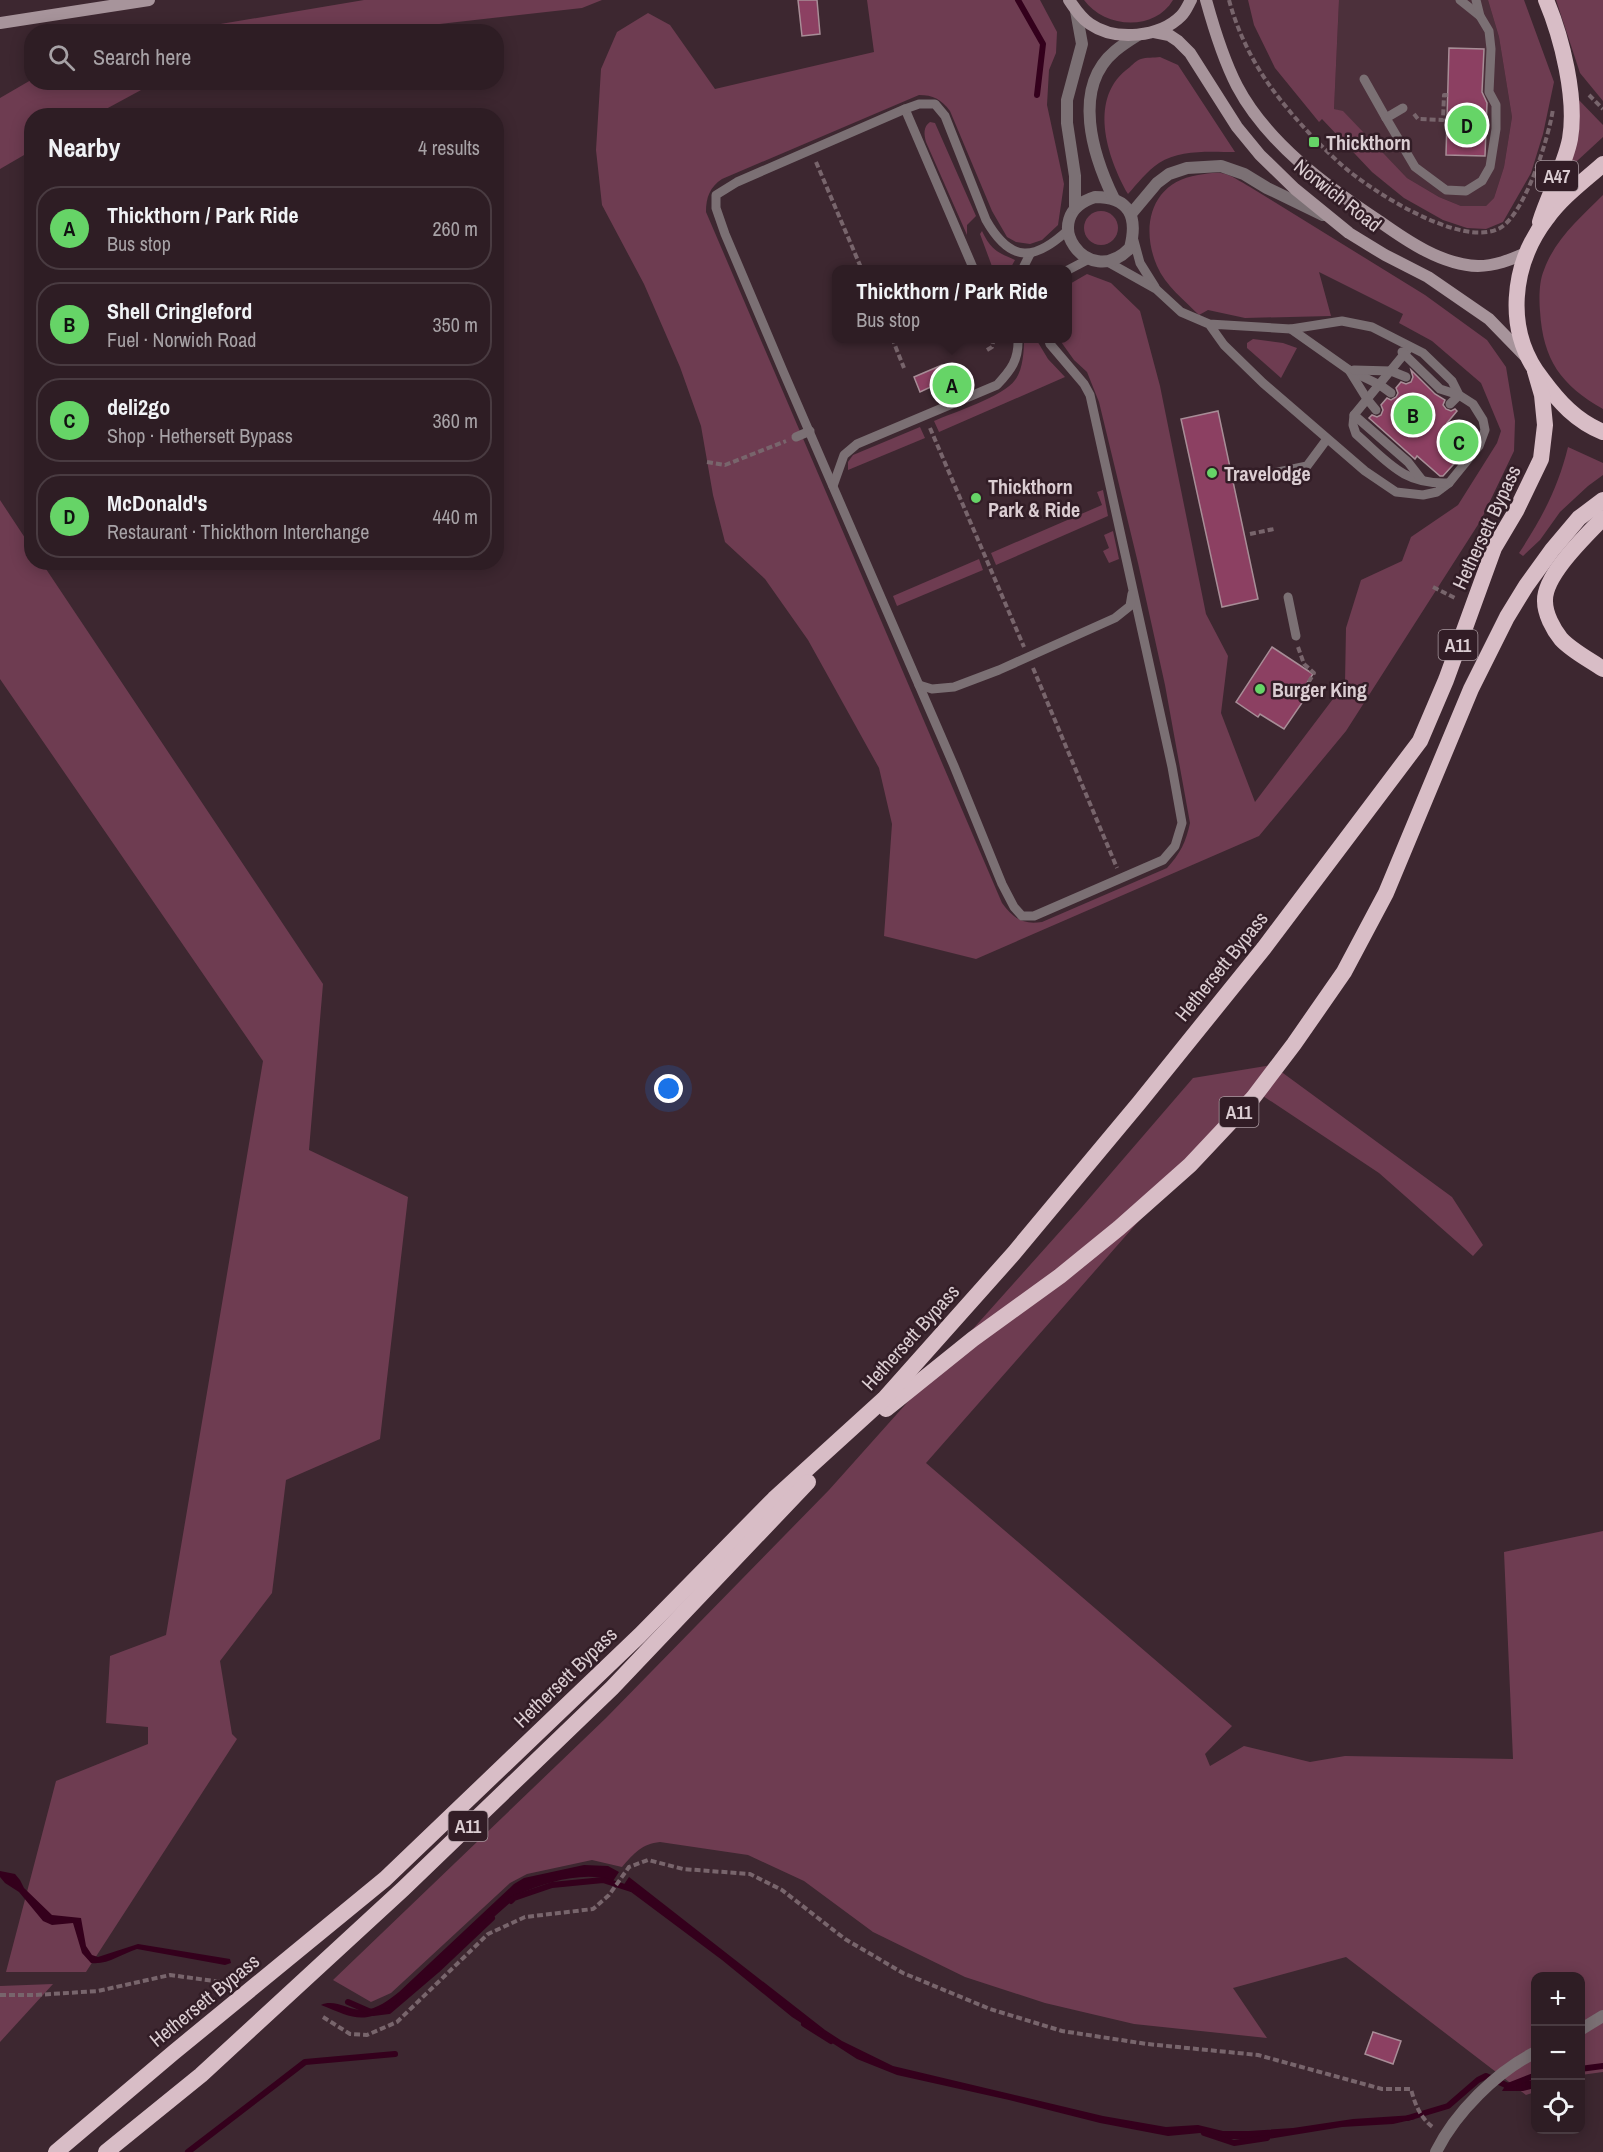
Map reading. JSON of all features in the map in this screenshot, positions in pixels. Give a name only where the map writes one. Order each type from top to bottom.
[{"type":"highway","name":"A47","points":[[1536,234],[1570,140],[1570,88],[1546,0]]},
{"type":"highway","points":[[1603,164],[1556,208],[1536,234],[1526,253],[1516,293],[1518,325],[1523,347],[1532,365],[1562,406],[1592,428],[1603,432]]},
{"type":"highway","name":"Hethersett Bypass","points":[[56,2152],[385,1879],[640,1635],[774,1499],[884,1399],[1029,1235],[1264,948],[1420,741],[1446,680],[1494,548],[1516,511],[1541,459],[1545,425],[1542,395],[1532,365]]},
{"type":"highway","name":"Hethersett Bypass","points":[[106,2152],[201,2075],[411,1881],[612,1688],[827,1464],[887,1408],[1119,1228],[1191,1165],[1253,1098],[1344,972],[1376,913],[1471,689],[1507,617],[1526,586],[1572,526],[1603,500]]},
{"type":"highway","points":[[1603,518],[1569,553],[1550,583],[1545,600],[1551,625],[1563,641],[1603,669]]},
{"type":"main road","points":[[0,23],[149,0]]},
{"type":"main road","points":[[1072,5],[1091,25],[1112,34],[1138,35],[1154,32],[1171,24],[1183,15],[1191,0]]},
{"type":"main road","name":"Norwich Road","points":[[1206,0],[1214,29],[1238,87],[1260,120],[1330,189],[1387,227],[1437,256],[1477,266],[1502,263],[1526,253]]},
{"type":"main road","name":"Norwich Road","points":[[1154,32],[1169,35],[1190,53],[1238,127],[1260,155],[1295,189],[1329,218],[1384,255],[1428,277],[1489,319],[1532,365]]},
{"type":"street","points":[[1072,5],[1082,44],[1067,100],[1067,123],[1075,176],[1075,207],[1069,229],[1074,247],[1081,255],[1089,259],[1107,261],[1124,254],[1130,248],[1133,237],[1131,214],[1114,199],[1104,179],[1089,120],[1091,93],[1099,70],[1113,52],[1138,35]]},
{"type":"street","points":[[1131,214],[1157,183],[1169,174],[1187,168],[1221,166],[1244,174],[1267,188],[1329,218]]},
{"type":"street","points":[[1075,207],[1095,197],[1114,199]]},
{"type":"street","points":[[1585,2027],[1603,2016]]},
{"type":"street","points":[[1436,2152],[1444,2135],[1457,2119],[1508,2067],[1531,2055]]},
{"type":"lane","points":[[1460,0],[1480,16]]},
{"type":"lane","points":[[1364,79],[1415,167],[1446,190],[1466,191],[1482,181],[1490,167],[1496,129],[1496,105],[1489,92],[1491,49],[1489,31],[1480,16],[1476,0]]},
{"type":"lane","points":[[1050,343],[1084,384],[1090,395],[1172,767],[1182,823],[1175,846],[1163,860],[1034,916],[1022,916],[1014,908],[1002,884],[725,234],[716,208],[716,195],[731,185],[905,109],[919,104],[935,104],[945,116],[986,219],[994,234],[1008,248],[1030,254],[1042,251],[1069,229]]},
{"type":"lane","points":[[1386,118],[1402,108]]},
{"type":"lane","points":[[905,109],[972,265]]},
{"type":"lane","points":[[1133,237],[1140,263],[1156,289]]},
{"type":"lane","points":[[1024,265],[1030,254]]},
{"type":"lane","points":[[1072,268],[1089,259]]},
{"type":"lane","points":[[1107,261],[1156,289],[1181,312],[1209,324],[1291,329],[1342,321],[1371,327],[1388,336],[1407,351],[1440,389],[1459,395],[1473,404],[1483,420],[1485,430],[1479,446],[1449,483],[1437,492],[1423,495],[1396,492],[1365,471],[1327,439],[1232,353],[1209,324]]},
{"type":"lane","points":[[1291,329],[1349,370],[1391,393]]},
{"type":"lane","points":[[833,486],[844,455],[857,444],[997,385],[1012,369],[1018,343]]},
{"type":"lane","points":[[1407,351],[1354,415],[1353,425],[1356,434],[1408,478],[1434,483],[1449,483]]},
{"type":"lane","points":[[1407,351],[1423,353],[1452,381],[1459,395]]},
{"type":"lane","points":[[1349,370],[1390,372],[1406,377]]},
{"type":"lane","points":[[1349,370],[1376,410]]},
{"type":"lane","points":[[1450,404],[1459,395]]},
{"type":"lane","points":[[796,437],[810,431]]},
{"type":"lane","points":[[1263,475],[1308,466],[1327,439]]},
{"type":"lane","points":[[919,685],[932,689],[954,687],[1115,618],[1130,606],[1133,589]]},
{"type":"lane","points":[[1287,597],[1296,636]]},
{"type":"path","points":[[1587,93],[1603,109]]},
{"type":"path","points":[[1413,111],[1418,119],[1443,120],[1444,95],[1448,95]]},
{"type":"path","points":[[811,150],[860,265]]},
{"type":"path","points":[[894,343],[904,368]]},
{"type":"path","points":[[987,350],[992,347],[993,343]]},
{"type":"path","points":[[925,416],[1114,861]]},
{"type":"path","points":[[707,462],[725,465],[796,437]]},
{"type":"path","points":[[1250,534],[1274,529]]},
{"type":"path","points":[[1433,587],[1463,603]]},
{"type":"path","points":[[1296,636],[1304,664],[1314,673],[1308,685],[1304,690],[1302,689]]},
{"type":"path","points":[[323,2017],[350,2034],[367,2035],[397,2022],[488,1934],[525,1917],[593,1909],[609,1895],[629,1867],[648,1860],[683,1869],[750,1875],[783,1890],[845,1939],[903,1973],[1000,2012],[1062,2031],[1147,2044],[1258,2055],[1382,2089],[1411,2089],[1416,2106],[1427,2123]]},
{"type":"path","points":[[0,1995],[98,1991],[170,1976],[221,1982]]},
{"type":"shaded area","points":[[364,0],[602,0],[582,8],[440,24],[221,24]]},
{"type":"shaded area","points":[[867,0],[1040,0],[1057,32],[1056,53],[1049,70],[1047,105],[1064,184],[1058,225],[1042,240],[1030,244],[1016,242],[1007,237],[992,211],[950,111],[936,98],[919,95],[722,179],[709,193],[706,212],[1002,903],[1019,920],[1029,923],[1042,922],[1167,868],[1182,847],[1190,823],[1165,685],[1099,402],[1087,372],[1074,360],[1062,343],[1072,343],[1072,283],[1087,274],[1111,283],[1140,311],[1160,386],[1206,614],[1228,656],[1221,713],[1255,802],[1345,683],[1346,628],[1361,580],[1402,561],[1411,537],[1458,505],[1497,443],[1501,431],[1481,383],[1432,341],[1399,323],[1403,314],[1319,272],[1331,316],[1245,318],[1208,310],[1199,315],[1165,280],[1152,251],[1150,222],[1160,197],[1169,187],[1182,179],[1212,173],[1228,175],[1425,295],[1487,340],[1506,367],[1515,421],[1514,451],[1481,520],[1346,731],[1259,836],[976,959],[884,936],[892,824],[879,768],[808,640],[765,579],[725,542],[713,495],[701,426],[680,367],[644,284],[602,205],[596,150],[601,69],[617,32],[648,13],[670,25],[715,89],[874,52]]},
{"type":"shaded area","points":[[1084,0],[1173,0],[1165,10],[1154,17],[1129,22],[1116,21],[1104,16]]},
{"type":"shaded area","points":[[1248,0],[1339,0],[1334,109],[1343,111],[1407,178],[1439,197],[1461,206],[1486,206],[1494,198],[1504,167],[1512,117],[1499,37],[1488,0],[1524,0],[1554,82],[1543,134],[1531,173],[1503,222],[1486,229],[1467,228],[1443,220],[1404,198],[1372,172],[1322,119],[1319,122],[1275,68],[1254,25]]},
{"type":"shaded area","points":[[1339,0],[1488,0],[1499,37],[1512,117],[1504,167],[1494,198],[1486,206],[1461,206],[1439,197],[1407,178],[1343,112],[1334,109]]},
{"type":"shaded area","points":[[1556,0],[1603,0],[1603,101],[1580,73]]},
{"type":"shaded area","points":[[1160,57],[1178,65],[1235,152],[1196,152],[1176,155],[1150,170],[1128,194],[1113,163],[1108,145],[1105,111],[1109,94],[1117,80],[1137,61],[1143,58]]},
{"type":"shaded area","points":[[24,84],[24,90],[141,90],[108,108],[24,108],[24,155],[0,169],[0,98]]},
{"type":"shaded area","points":[[1575,96],[1603,125],[1603,137],[1573,162],[1571,157]]},
{"type":"shaded area","points":[[930,122],[935,123],[976,216],[967,225],[967,235],[926,142],[926,126]]},
{"type":"shaded area","points":[[1603,195],[1603,409],[1588,400],[1565,380],[1550,357],[1542,328],[1540,285],[1549,259],[1562,238]]},
{"type":"shaded area","points":[[1101,211],[1113,216],[1118,228],[1113,240],[1101,245],[1089,240],[1084,228],[1089,216]]},
{"type":"shaded area","points":[[982,231],[995,250],[1015,260],[1012,265],[992,265],[980,234]]},
{"type":"shaded area","points":[[1253,339],[1283,343],[1297,348],[1281,378],[1247,348],[1247,343]]},
{"type":"shaded area","points":[[1024,343],[1038,343],[1048,359],[1065,377],[939,432],[934,421],[978,404],[1009,386],[1018,376]]},
{"type":"shaded area","points":[[920,427],[925,438],[848,470],[848,462],[853,455]]},
{"type":"shaded area","points":[[1568,447],[1603,463],[1603,475],[1560,512],[1540,540],[1523,556],[1519,553],[1548,502]]},
{"type":"shaded area","points":[[1103,490],[1108,516],[996,565],[991,553],[1102,505],[1097,492]]},
{"type":"shaded area","points":[[0,500],[24,536],[24,570],[47,570],[323,984],[309,1150],[408,1197],[380,1439],[286,1480],[272,1593],[220,1661],[232,1734],[237,1739],[86,1972],[6,1972],[56,1781],[148,1744],[148,1727],[106,1723],[110,1656],[166,1635],[263,1061],[0,679]]},
{"type":"shaded area","points":[[1113,531],[1119,559],[1109,563],[1103,551],[1109,548],[1104,535]]},
{"type":"shaded area","points":[[979,559],[983,570],[897,606],[893,596]]},
{"type":"shaded area","points":[[1272,1065],[1452,1197],[1483,1245],[1473,1256],[1379,1173],[1254,1090],[926,1463],[1232,1726],[1205,1754],[1210,1766],[1244,1746],[1310,1762],[1345,1756],[1513,1759],[1504,1552],[1603,1531],[1603,2072],[1585,2074],[1585,1972],[1531,1972],[1531,2093],[1526,2095],[1346,1957],[1233,1988],[1267,2038],[1134,2024],[1045,2003],[965,1977],[873,1932],[804,1881],[748,1855],[660,1842],[639,1850],[622,1867],[592,1860],[527,1874],[510,1883],[391,1993],[371,2002],[333,1980],[606,1718],[829,1490],[1081,1208],[1193,1078]]},
{"type":"shaded area","points":[[584,1865],[608,1866],[619,1872],[613,1881],[603,1878],[579,1877],[554,1881],[521,1893],[392,2007],[381,2013],[356,2017],[321,2005],[331,2003],[364,2010],[383,2004],[399,1992],[514,1884],[524,1878]]},
{"type":"shaded area","points":[[0,1871],[15,1874],[24,1888],[52,1915],[81,1918],[86,1946],[92,1955],[98,1957],[138,1944],[230,1959],[231,1963],[225,1965],[137,1949],[109,1961],[91,1963],[82,1953],[73,1923],[52,1925],[43,1921],[19,1892],[5,1883],[0,1877]]},
{"type":"shaded area","points":[[629,1877],[825,2030],[893,2066],[1103,2116],[1166,2127],[1198,2125],[1223,2131],[1249,2131],[1293,2128],[1353,2119],[1414,2115],[1415,2119],[1393,2124],[1342,2127],[1268,2139],[1226,2139],[1200,2133],[1168,2136],[1100,2123],[897,2075],[857,2059],[792,2017],[722,1960],[623,1886]]},
{"type":"shaded area","points":[[53,1984],[0,2042],[0,1986]]},
{"type":"shaded area","points":[[1531,2080],[1531,2089],[1502,2091],[1507,2083]]},
{"type":"building","points":[[798,0],[817,0],[820,34],[802,36]]},
{"type":"building","points":[[1449,48],[1484,49],[1482,92],[1487,103],[1485,156],[1446,155]]},
{"type":"building","points":[[942,365],[948,379],[920,392],[914,377]]},
{"type":"building","points":[[1411,370],[1435,394],[1445,400],[1443,405],[1446,409],[1457,411],[1447,423],[1471,445],[1443,476],[1440,476],[1417,456],[1415,459],[1369,418],[1372,415],[1377,417],[1381,415],[1383,410],[1381,405],[1387,398],[1391,400],[1396,397],[1398,393],[1396,388],[1401,382],[1406,384],[1411,382],[1413,377]]},
{"type":"building","name":"Travelodge","points":[[1218,411],[1258,599],[1222,607],[1181,419]]},
{"type":"building","points":[[1272,647],[1313,674],[1300,693],[1306,697],[1284,729],[1260,714],[1258,717],[1236,702]]},
{"type":"building","points":[[1373,2032],[1401,2041],[1393,2064],[1365,2054]]},
{"type":"waterway","points":[[1018,0],[1043,44],[1037,95]]},
{"type":"waterway","points":[[511,1901],[552,1885],[603,1880],[631,1889]]},
{"type":"waterway","points":[[348,2002],[373,2013],[389,2011],[492,1918]]},
{"type":"waterway","points":[[804,2024],[831,2041]]},
{"type":"waterway","points":[[188,2152],[305,2062],[395,2054]]},
{"type":"waterway","points":[[1585,2068],[1603,2066]]},
{"type":"waterway","points":[[1408,2118],[1448,2106],[1478,2080],[1486,2076],[1508,2086],[1531,2077]]},
{"type":"waterway","points":[[1204,2133],[1234,2143],[1267,2138]]},
{"type":"place","name":"McDonald's","points":[[1467,125]]},
{"type":"place","name":"Thickthorn","points":[[1314,142]]},
{"type":"place","name":"Thickthorn / Park Ride","points":[[952,385]]},
{"type":"place","name":"Shell Cringleford","points":[[1413,415]]},
{"type":"place","name":"deli2go","points":[[1459,442]]},
{"type":"place","name":"Travelodge","points":[[1212,473]]},
{"type":"place","name":"Thickthorn Park & Ride","points":[[976,498]]},
{"type":"place","name":"Burger King","points":[[1260,689]]}]
